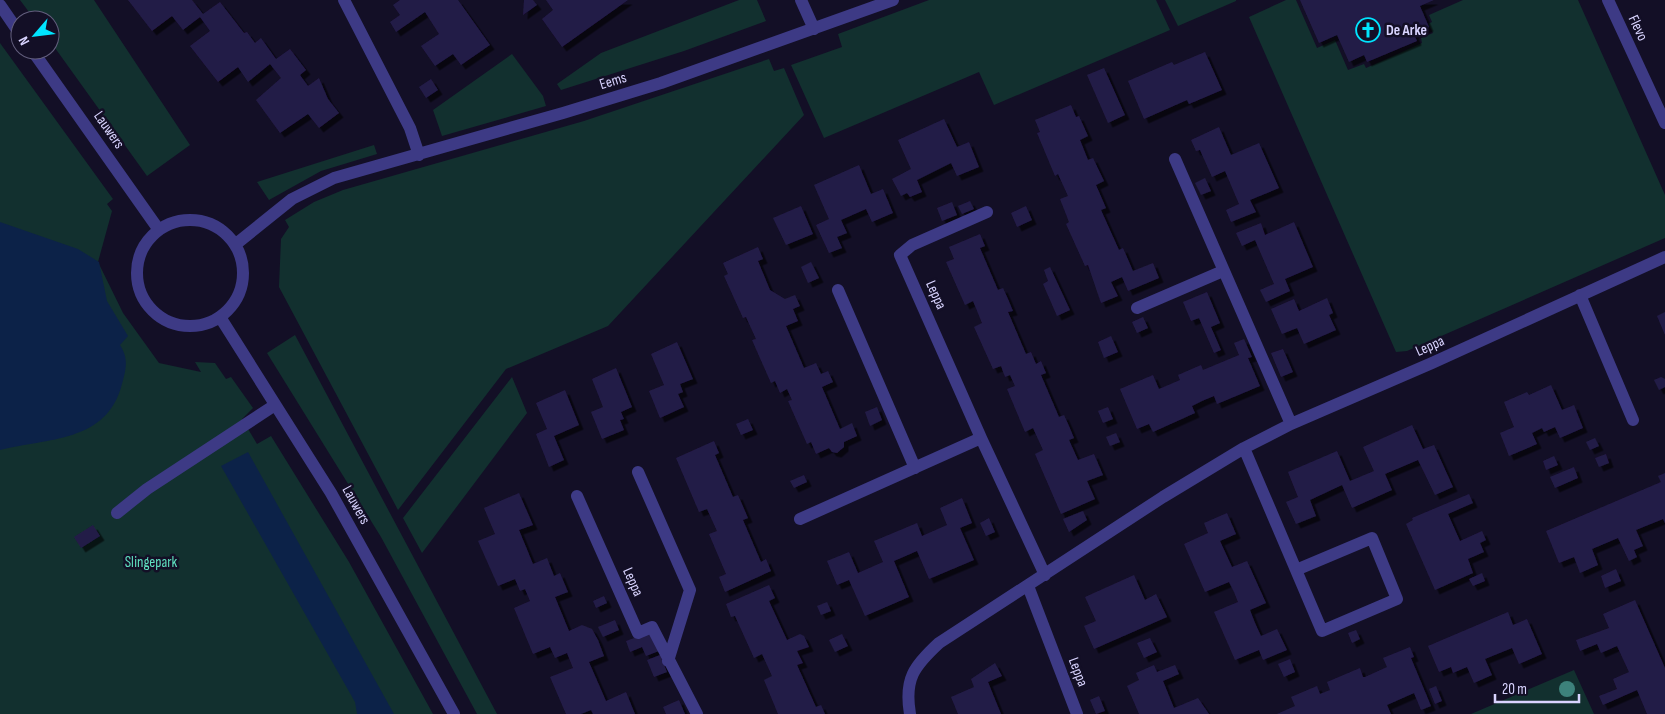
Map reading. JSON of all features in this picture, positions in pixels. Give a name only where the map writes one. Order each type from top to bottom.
[{"type":"street","points":[[344,0],[410,128],[419,155]]},
{"type":"street","points":[[802,0],[814,29]]},
{"type":"street","name":"Eems","points":[[236,244],[272,213],[301,193],[334,178],[419,155],[661,83],[893,0]]},
{"type":"street","name":"Flevo","points":[[1608,0],[1665,123]]},
{"type":"street","points":[[0,5],[10,20]]},
{"type":"street","name":"Lauwers","points":[[39,60],[159,230]]},
{"type":"street","points":[[1175,159],[1291,424]]},
{"type":"street","name":"Leppa","points":[[987,212],[912,245],[900,255],[981,438],[1045,575]]},
{"type":"street","points":[[187,220],[198,220],[216,227],[236,244],[242,261],[243,280],[234,304],[220,317],[209,323],[191,327],[163,320],[150,309],[141,293],[137,279],[138,260],[146,243],[159,230],[169,224],[187,220]]},
{"type":"street","name":"Leppa","points":[[910,714],[906,694],[917,663],[939,643],[1163,497],[1244,448],[1291,424],[1432,363],[1665,257]]},
{"type":"street","points":[[1138,308],[1223,271]]},
{"type":"street","points":[[838,290],[915,468]]},
{"type":"street","points":[[1580,295],[1633,420]]},
{"type":"street","name":"Lauwers","points":[[220,317],[331,493],[454,714]]},
{"type":"street","points":[[117,513],[147,489],[275,405]]},
{"type":"street","points":[[800,519],[981,438]]},
{"type":"street","points":[[1244,448],[1296,570],[1322,631],[1397,599],[1372,538],[1296,570]]},
{"type":"street","points":[[638,472],[690,590],[668,661]]},
{"type":"street","name":"Leppa","points":[[577,496],[638,633],[652,627],[697,714]]},
{"type":"street","name":"Leppa","points":[[1028,586],[1077,714]]},
{"type":"green space","points":[[20,0],[94,0],[190,145],[147,176],[60,55],[60,10],[28,10]]},
{"type":"green space","points":[[739,0],[757,0],[766,21],[684,51],[561,90],[557,84],[601,53]]},
{"type":"green space","points":[[929,0],[1156,0],[1170,30],[994,105],[979,72],[824,138],[791,65],[842,47],[838,34]]},
{"type":"green space","points":[[1165,0],[1236,0],[1236,1],[1178,26]]},
{"type":"green space","points":[[1286,0],[1296,0],[1317,48],[1335,40],[1348,70],[1364,64],[1366,68],[1422,43],[1421,38],[1433,33],[1428,24],[1432,22],[1429,15],[1463,0],[1578,0],[1665,195],[1665,238],[1407,351],[1396,352],[1249,17]]},
{"type":"green space","name":"Slingepark","points":[[0,43],[10,57],[10,60],[12,60],[113,199],[107,204],[112,211],[98,262],[123,313],[159,363],[201,372],[195,362],[215,363],[226,379],[231,377],[253,408],[242,419],[257,444],[271,436],[349,562],[433,714],[0,714]]},
{"type":"green space","points":[[512,54],[543,96],[546,106],[442,136],[433,110]]},
{"type":"green space","points":[[769,59],[774,71],[784,68],[804,115],[608,326],[506,369],[398,510],[279,287],[281,239],[289,227],[285,220],[314,202],[343,190],[584,121]]},
{"type":"green space","points":[[374,145],[377,154],[321,171],[269,200],[257,182]]},
{"type":"green space","points":[[295,335],[497,714],[477,714],[381,537],[267,353]]},
{"type":"green space","points":[[512,377],[527,413],[422,553],[403,518]]},
{"type":"green space","points":[[1574,670],[1594,714],[1471,714]]},
{"type":"water","points":[[0,222],[78,249],[99,262],[107,301],[128,336],[120,345],[126,360],[122,384],[114,403],[103,418],[89,428],[73,435],[0,450]]},
{"type":"water","points":[[248,452],[394,714],[357,714],[355,702],[221,466]]},
{"type":"building","points":[[128,0],[192,0],[203,14],[220,2],[244,33],[247,32],[255,43],[261,38],[276,59],[290,49],[306,70],[300,75],[308,86],[319,78],[328,99],[339,113],[319,128],[308,114],[280,133],[256,100],[281,78],[270,64],[248,82],[238,67],[218,82],[190,46],[210,31],[200,17],[183,30],[172,16],[152,31]]},
{"type":"building","points":[[400,0],[458,0],[490,45],[461,65],[453,54],[435,66],[421,46],[439,34],[425,12],[396,32],[390,22],[400,15],[393,5]]},
{"type":"building","points":[[524,0],[533,0],[537,5],[523,15]]},
{"type":"building","points":[[546,0],[628,0],[562,47],[542,19],[553,10]]},
{"type":"building","name":"De Arke","points":[[1300,0],[1434,0],[1420,6],[1429,27],[1414,34],[1417,41],[1367,62],[1364,55],[1349,62],[1337,35],[1319,43]]},
{"type":"building","points":[[1205,52],[1222,90],[1189,104],[1187,100],[1144,119],[1128,81],[1172,62],[1174,65]]},
{"type":"building","points":[[1104,68],[1125,115],[1108,123],[1087,75]]},
{"type":"building","points":[[431,79],[438,90],[426,98],[419,87]]},
{"type":"building","points":[[1071,105],[1076,117],[1079,116],[1088,136],[1080,140],[1088,160],[1093,158],[1104,181],[1096,185],[1106,208],[1101,210],[1119,250],[1123,248],[1133,271],[1153,263],[1159,278],[1128,291],[1122,277],[1111,282],[1118,296],[1101,303],[1088,265],[1085,266],[1066,224],[1069,222],[1060,199],[1068,196],[1058,174],[1055,176],[1037,133],[1040,132],[1035,120]]},
{"type":"building","points":[[944,119],[957,147],[969,142],[979,167],[957,176],[951,163],[917,180],[922,192],[910,197],[907,193],[901,196],[892,179],[911,169],[898,140]]},
{"type":"building","points":[[1219,127],[1231,155],[1259,143],[1279,188],[1250,200],[1256,212],[1231,222],[1226,210],[1239,204],[1225,171],[1212,177],[1200,150],[1196,151],[1191,140]]},
{"type":"building","points":[[859,165],[871,194],[883,189],[893,213],[872,222],[866,209],[841,220],[847,233],[837,237],[842,248],[829,253],[816,225],[829,219],[814,185]]},
{"type":"building","points":[[1205,178],[1211,191],[1201,195],[1195,183]]},
{"type":"building","points":[[970,201],[974,209],[962,214],[958,206]]},
{"type":"building","points":[[952,202],[957,215],[942,221],[937,208]]},
{"type":"building","points":[[801,206],[813,234],[786,245],[773,218]]},
{"type":"building","points":[[1026,206],[1032,220],[1017,227],[1011,213]]},
{"type":"building","points":[[1294,222],[1313,267],[1285,279],[1290,291],[1266,302],[1260,290],[1274,284],[1255,240],[1242,246],[1236,233],[1261,223],[1265,235]]},
{"type":"building","points":[[980,234],[985,246],[980,248],[998,290],[1003,288],[1008,299],[1013,311],[1008,312],[1026,354],[1031,352],[1036,364],[1041,361],[1046,373],[1041,375],[1059,417],[1064,415],[1069,426],[1074,438],[1069,440],[1078,460],[1094,454],[1103,475],[1087,481],[1095,499],[1061,514],[1035,454],[1043,450],[1033,428],[1025,432],[1007,389],[1015,386],[1010,375],[1005,377],[1001,366],[993,369],[974,327],[982,323],[973,301],[965,305],[946,262],[954,259],[949,247]]},
{"type":"building","points":[[758,247],[763,259],[758,261],[770,290],[785,299],[795,295],[800,306],[793,309],[798,321],[786,326],[804,368],[816,363],[821,374],[828,371],[833,382],[822,387],[840,429],[852,423],[857,436],[844,442],[844,447],[837,453],[832,452],[829,448],[816,454],[811,442],[807,444],[788,401],[792,400],[787,389],[780,393],[775,381],[771,383],[752,340],[756,339],[746,317],[743,318],[724,276],[728,274],[723,263]]},
{"type":"building","points":[[811,262],[819,278],[808,283],[801,267]]},
{"type":"building","points":[[1050,267],[1070,310],[1057,316],[1043,284],[1048,281],[1044,270]]},
{"type":"building","points":[[1207,292],[1220,323],[1211,327],[1221,350],[1214,353],[1199,318],[1191,321],[1183,302]]},
{"type":"building","points":[[1327,298],[1333,313],[1329,315],[1336,330],[1304,344],[1297,328],[1282,334],[1271,309],[1294,299],[1299,311]]},
{"type":"building","points":[[1665,312],[1665,335],[1657,316]]},
{"type":"building","points":[[1143,317],[1148,328],[1137,333],[1132,322]]},
{"type":"building","points":[[1111,336],[1118,352],[1104,358],[1098,342]]},
{"type":"building","points":[[1244,339],[1252,357],[1248,358],[1260,386],[1217,404],[1214,396],[1202,401],[1192,406],[1195,413],[1153,432],[1149,424],[1137,429],[1120,389],[1153,375],[1159,389],[1180,380],[1178,375],[1201,365],[1203,370],[1239,355],[1234,343]]},
{"type":"building","points":[[677,342],[693,379],[680,384],[683,392],[678,394],[684,407],[660,418],[649,391],[664,385],[651,354]]},
{"type":"building","points":[[1283,349],[1293,372],[1281,377],[1271,353]]},
{"type":"building","points":[[616,368],[632,407],[621,412],[624,419],[620,420],[624,430],[602,439],[591,412],[603,407],[592,379]]},
{"type":"building","points":[[1661,377],[1665,379],[1665,387],[1659,390],[1654,380]]},
{"type":"building","points":[[1551,385],[1562,410],[1574,405],[1583,428],[1560,438],[1555,427],[1544,432],[1542,428],[1532,433],[1537,444],[1509,456],[1500,433],[1514,427],[1504,402],[1527,392],[1529,395]]},
{"type":"building","points":[[565,390],[579,425],[554,436],[564,460],[549,467],[536,434],[547,429],[536,403]]},
{"type":"building","points":[[877,407],[882,420],[870,426],[865,412]]},
{"type":"building","points":[[1108,407],[1113,419],[1103,423],[1098,411]]},
{"type":"building","points":[[748,419],[753,430],[741,435],[736,424]]},
{"type":"building","points":[[1412,425],[1423,449],[1434,445],[1453,487],[1435,495],[1418,460],[1385,474],[1392,490],[1352,508],[1342,485],[1310,500],[1316,516],[1296,524],[1286,502],[1298,497],[1288,472],[1337,451],[1350,481],[1374,471],[1363,447]]},
{"type":"building","points":[[1116,433],[1120,442],[1110,446],[1106,437]]},
{"type":"building","points":[[1595,438],[1599,446],[1590,450],[1586,442]]},
{"type":"building","points":[[714,441],[719,453],[715,455],[733,497],[738,495],[748,518],[743,520],[761,562],[766,559],[771,571],[725,592],[719,577],[726,574],[709,534],[717,531],[707,509],[699,512],[676,458]]},
{"type":"building","points":[[1606,454],[1609,463],[1599,467],[1595,458]]},
{"type":"building","points":[[1554,456],[1558,465],[1546,470],[1543,461]]},
{"type":"building","points":[[1574,467],[1578,478],[1555,488],[1550,477]]},
{"type":"building","points":[[1665,473],[1665,523],[1663,519],[1636,530],[1643,546],[1634,550],[1637,557],[1629,561],[1618,538],[1592,549],[1598,565],[1580,573],[1574,557],[1559,563],[1546,531],[1661,482],[1658,476]]},
{"type":"building","points":[[804,475],[807,482],[794,488],[790,481]]},
{"type":"building","points":[[519,493],[533,525],[519,530],[533,564],[547,558],[554,576],[560,573],[568,592],[555,597],[569,631],[582,625],[592,629],[604,656],[589,662],[606,701],[626,692],[635,714],[593,714],[591,710],[581,714],[566,714],[550,677],[573,668],[567,653],[555,658],[550,647],[533,654],[514,608],[530,601],[525,589],[520,591],[515,579],[498,586],[478,541],[495,534],[484,508]]},
{"type":"building","points":[[1469,494],[1473,503],[1448,514],[1460,541],[1482,531],[1486,540],[1480,543],[1484,552],[1468,559],[1473,573],[1435,590],[1406,524],[1413,520],[1412,518]]},
{"type":"building","points":[[962,498],[972,523],[960,528],[974,560],[929,579],[917,551],[894,561],[909,597],[865,616],[849,580],[837,585],[827,561],[849,552],[858,573],[883,562],[874,541],[917,523],[922,536],[947,525],[940,508]]},
{"type":"building","points":[[1083,511],[1087,520],[1069,532],[1063,519]]},
{"type":"building","points":[[1227,513],[1236,534],[1220,541],[1232,567],[1247,561],[1266,603],[1250,610],[1255,623],[1261,636],[1277,629],[1287,650],[1263,660],[1259,650],[1235,660],[1214,612],[1238,602],[1234,592],[1229,582],[1205,592],[1184,544],[1208,533],[1204,523]]},
{"type":"building","points":[[989,518],[995,532],[986,536],[980,523]]},
{"type":"building","points":[[93,525],[100,536],[81,548],[74,537]]},
{"type":"building","points":[[1616,569],[1621,581],[1605,588],[1601,576]]},
{"type":"building","points":[[1482,573],[1485,581],[1473,586],[1469,579]]},
{"type":"building","points":[[1134,575],[1145,600],[1156,594],[1167,617],[1094,649],[1084,626],[1096,621],[1085,597]]},
{"type":"building","points":[[769,585],[775,598],[769,601],[787,640],[800,634],[804,636],[809,647],[797,651],[803,663],[797,665],[816,707],[821,705],[825,714],[778,714],[764,680],[772,676],[762,654],[754,658],[735,616],[731,617],[726,604]]},
{"type":"building","points":[[604,596],[607,603],[596,608],[593,601]]},
{"type":"building","points":[[1635,600],[1665,668],[1665,714],[1647,714],[1637,690],[1603,705],[1599,696],[1617,689],[1613,679],[1629,672],[1617,646],[1601,653],[1597,644],[1580,651],[1576,640],[1609,628],[1603,614]]},
{"type":"building","points":[[827,602],[831,611],[821,615],[817,606]]},
{"type":"building","points":[[1508,612],[1513,625],[1527,619],[1542,654],[1519,664],[1512,648],[1485,659],[1492,675],[1474,683],[1467,667],[1453,673],[1451,667],[1439,672],[1428,646]]},
{"type":"building","points":[[615,620],[619,630],[603,637],[598,627]]},
{"type":"building","points":[[1356,630],[1360,639],[1352,643],[1348,633]]},
{"type":"building","points":[[651,632],[659,651],[646,656],[642,647],[630,652],[626,641]]},
{"type":"building","points":[[842,634],[848,646],[835,652],[829,640]]},
{"type":"building","points":[[1150,638],[1157,652],[1144,658],[1137,643]]},
{"type":"building","points":[[1410,647],[1414,657],[1411,658],[1431,706],[1421,710],[1414,693],[1387,705],[1391,714],[1277,714],[1295,706],[1291,697],[1317,686],[1320,694],[1330,690],[1327,682],[1360,668],[1363,677],[1365,677],[1387,667],[1383,658]]},
{"type":"building","points":[[660,655],[667,672],[654,677],[647,660]]},
{"type":"building","points":[[1290,659],[1295,672],[1284,677],[1278,664]]},
{"type":"building","points":[[995,663],[1002,676],[988,682],[1001,714],[958,714],[951,697],[974,687],[971,679]]},
{"type":"building","points":[[1154,665],[1157,672],[1175,665],[1179,674],[1163,681],[1174,708],[1198,698],[1209,714],[1139,714],[1127,686],[1139,680],[1136,673]]},
{"type":"building","points":[[1436,686],[1442,701],[1435,704],[1429,689]]},
{"type":"building","points":[[1099,696],[1105,711],[1096,714],[1090,700]]},
{"type":"building","points":[[679,700],[685,714],[666,714],[663,707]]},
{"type":"place","name":"De Arke","points":[[1368,30]]}]
